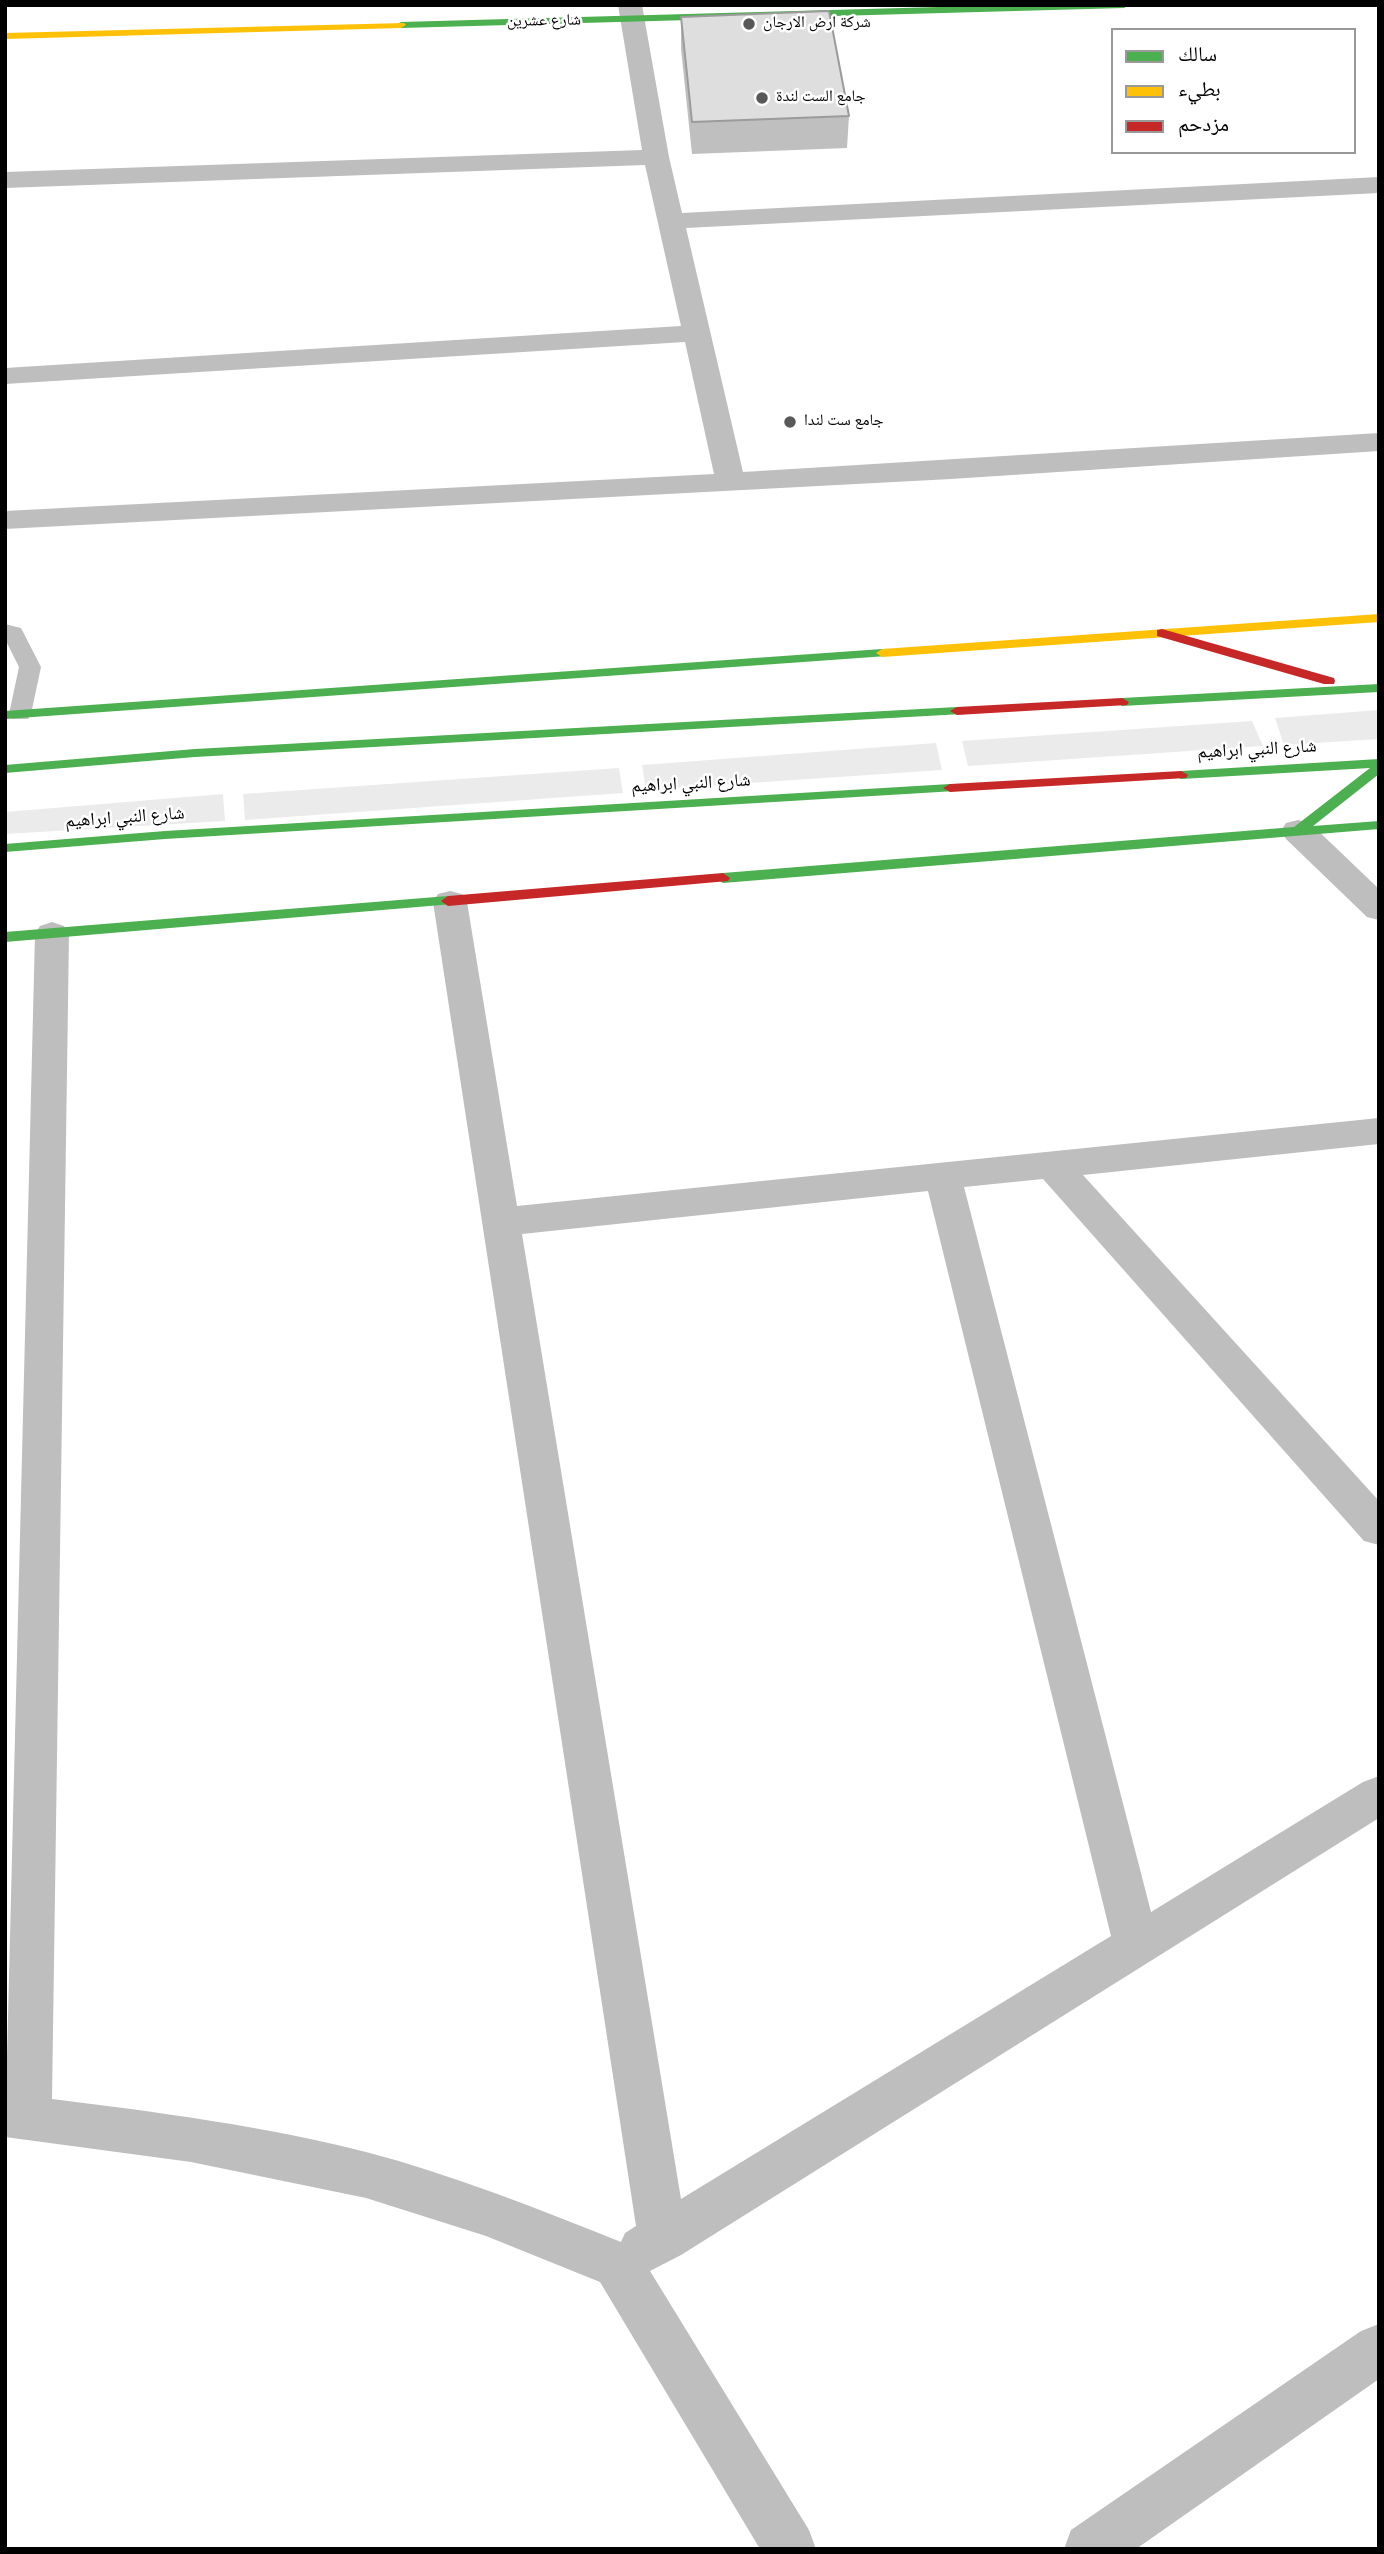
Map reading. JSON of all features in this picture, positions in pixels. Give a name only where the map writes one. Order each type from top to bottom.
[{"type":"street","name":"شارع عشرين","points":[[5,36],[631,12],[1124,5]]},
{"type":"street","points":[[631,12],[656,156],[731,482]]},
{"type":"street","points":[[5,180],[656,156]]},
{"type":"street","points":[[671,221],[1379,185]]},
{"type":"street","points":[[5,376],[697,333]]},
{"type":"street","points":[[5,520],[731,482],[1379,442]]},
{"type":"street","points":[[12,714],[1379,618]]},
{"type":"street","points":[[1162,633],[1358,690]]},
{"type":"street","points":[[5,766],[195,753],[1379,688]]},
{"type":"street","points":[[1298,831],[1379,765]]},
{"type":"street","name":"شارع النبي ابراهيم","points":[[5,848],[165,835],[1379,765]]},
{"type":"street","points":[[5,937],[1379,825]]},
{"type":"street","points":[[1298,831],[1379,909]]},
{"type":"street","points":[[5,854],[165,835]]},
{"type":"street","points":[[450,902],[663,2238]]},
{"type":"street","points":[[52,934],[17,2117],[191,2139],[366,2175],[488,2213],[618,2265],[790,2549]]},
{"type":"street","points":[[501,1222],[1379,1131]]},
{"type":"street","points":[[1053,1166],[1379,1528]]},
{"type":"street","points":[[943,1177],[1136,1945]]},
{"type":"street","points":[[618,2265],[1379,1794]]},
{"type":"street","points":[[1090,2549],[1379,2349]]},
{"type":"lane","points":[[5,630],[13,633],[30,667],[12,714]]},
{"type":"shaded area","points":[[1379,710],[1379,739],[1284,745],[1275,718]]},
{"type":"shaded area","points":[[1252,721],[1263,746],[968,766],[962,741]]},
{"type":"shaded area","points":[[936,743],[942,770],[646,790],[642,765]]},
{"type":"shaded area","points":[[619,768],[623,793],[245,820],[243,794]]},
{"type":"shaded area","points":[[223,794],[225,821],[5,834],[5,812]]},
{"type":"building","name":"جامع الست لندة","points":[[829,11],[849,116],[692,122],[681,17]]},
{"type":"traffic: fast","points":[[401,25],[1124,5]]},
{"type":"traffic: fast","points":[[5,715],[882,653]]},
{"type":"traffic: fast","points":[[1122,702],[1379,688]]},
{"type":"traffic: fast","points":[[5,769],[195,753],[957,711]]},
{"type":"traffic: fast","points":[[1181,775],[1379,763]]},
{"type":"traffic: fast","points":[[1298,831],[1379,767]]},
{"type":"traffic: fast","points":[[5,848],[165,835],[950,788]]},
{"type":"traffic: fast","points":[[723,878],[1379,825]]},
{"type":"traffic: fast","points":[[5,937],[448,901]]},
{"type":"traffic: slow","points":[[5,36],[401,25]]},
{"type":"traffic: slow","points":[[882,653],[1379,618]]},
{"type":"traffic: jam","points":[[1162,633],[1329,681]]},
{"type":"traffic: jam","points":[[957,711],[1122,702]]},
{"type":"traffic: jam","points":[[950,788],[1181,775]]},
{"type":"traffic: jam","points":[[448,901],[723,878]]},
{"type":"place","name":"شركة ارض الارجان","points":[[749,24]]},
{"type":"place","name":"جامع الست لندة","points":[[762,98]]},
{"type":"place","name":"جامع ست لندا","points":[[790,422]]}]
